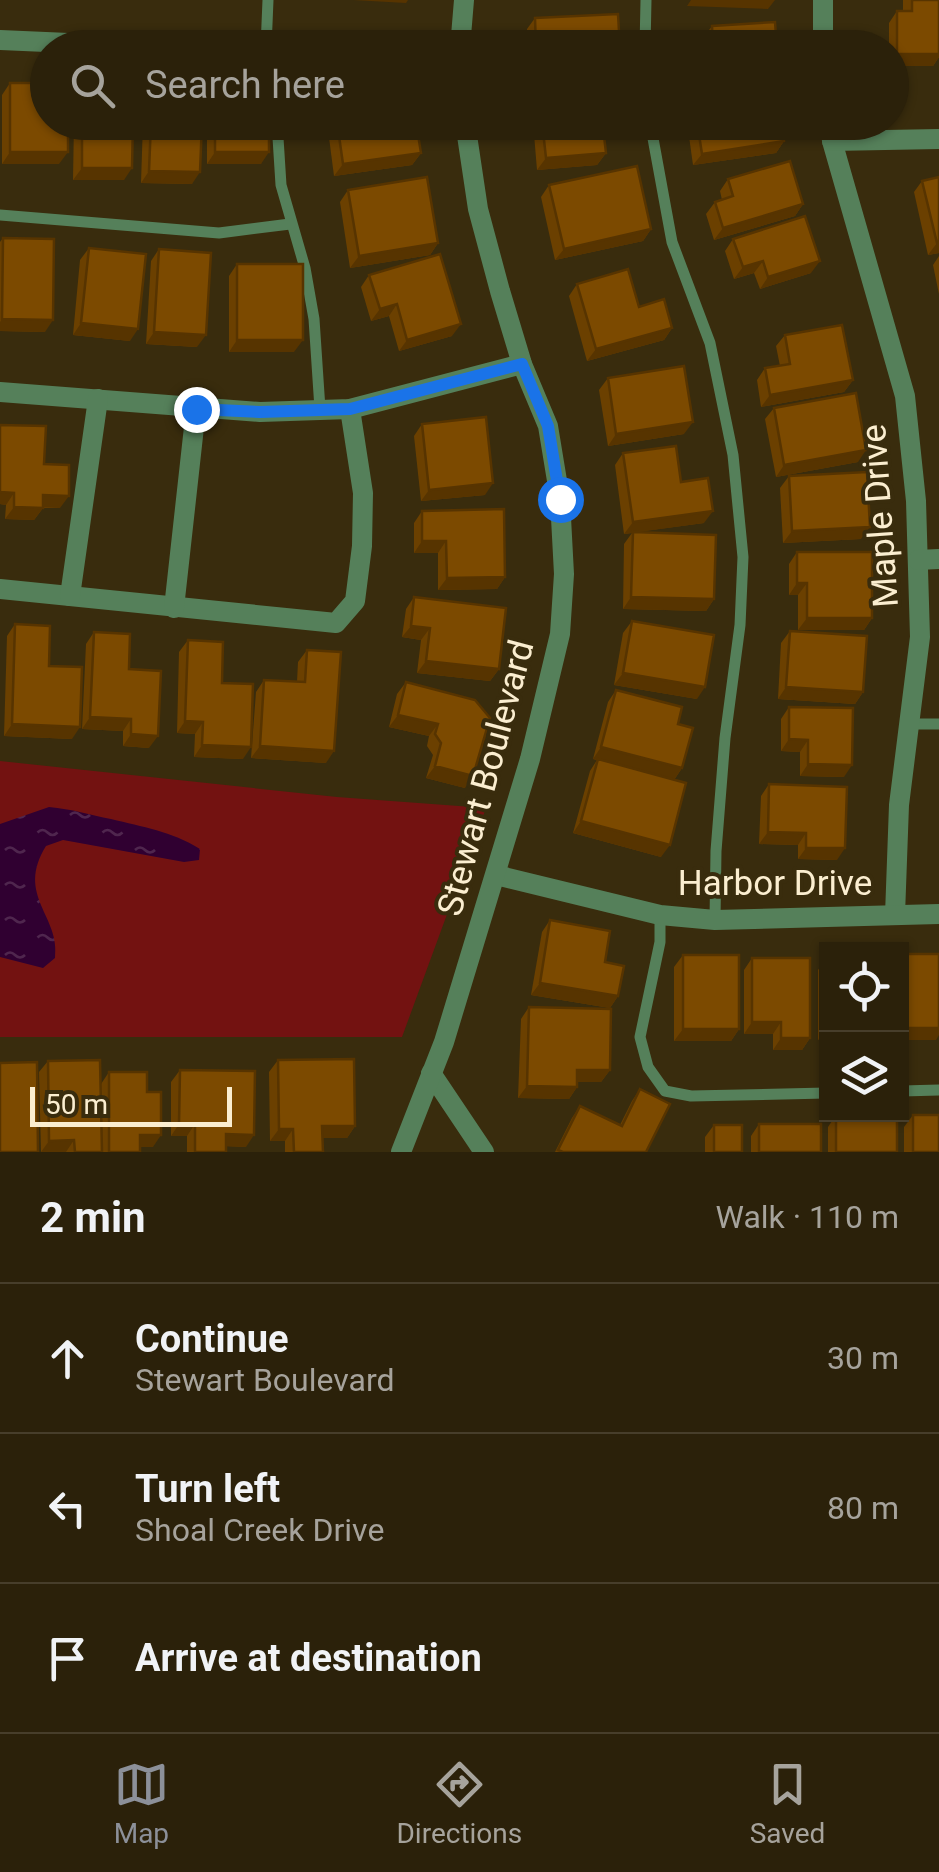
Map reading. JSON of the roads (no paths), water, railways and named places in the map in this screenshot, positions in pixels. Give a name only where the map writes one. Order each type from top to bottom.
[{"type":"street","points":[[462,30],[464,0]]},
{"type":"street","points":[[823,0],[824,30]]},
{"type":"street","points":[[0,40],[30,41]]},
{"type":"street","points":[[909,137],[939,139]]},
{"type":"street","name":"Stewart Boulevard","points":[[401,1152],[444,1042],[550,687],[560,634],[564,574],[560,499],[548,426],[522,364],[478,209],[468,140]]},
{"type":"street","name":"Maple Drive","points":[[833,140],[905,396],[929,559],[898,805],[895,915]]},
{"type":"street","points":[[0,392],[196,409],[350,409],[522,364]]},
{"type":"street","points":[[70,596],[98,399]]},
{"type":"street","points":[[174,608],[196,409]]},
{"type":"street","points":[[0,589],[336,624],[355,601],[362,546],[363,493],[350,409]]},
{"type":"street","name":"Harbor Drive","points":[[496,875],[660,915],[715,920],[939,914]]},
{"type":"street","points":[[431,1073],[484,1152]]},
{"type":"lane","points":[[267,30],[268,0]]},
{"type":"lane","points":[[645,30],[646,0]]},
{"type":"lane","points":[[278,140],[280,185],[305,268],[314,320],[320,409]]},
{"type":"lane","points":[[653,140],[672,242],[710,343],[733,455],[743,557],[740,625],[716,851],[715,920]]},
{"type":"lane","points":[[0,215],[219,233],[290,224]]},
{"type":"lane","points":[[909,724],[939,724]]},
{"type":"lane","points":[[660,915],[660,942],[640,1037],[648,1067],[666,1092],[691,1096],[819,1093]]},
{"type":"lane","points":[[909,1091],[939,1090]]},
{"type":"water","points":[[49,807],[157,830],[200,849],[199,860],[184,862],[63,840],[46,846],[35,879],[52,930],[55,958],[43,968],[0,957],[0,824]]}]
